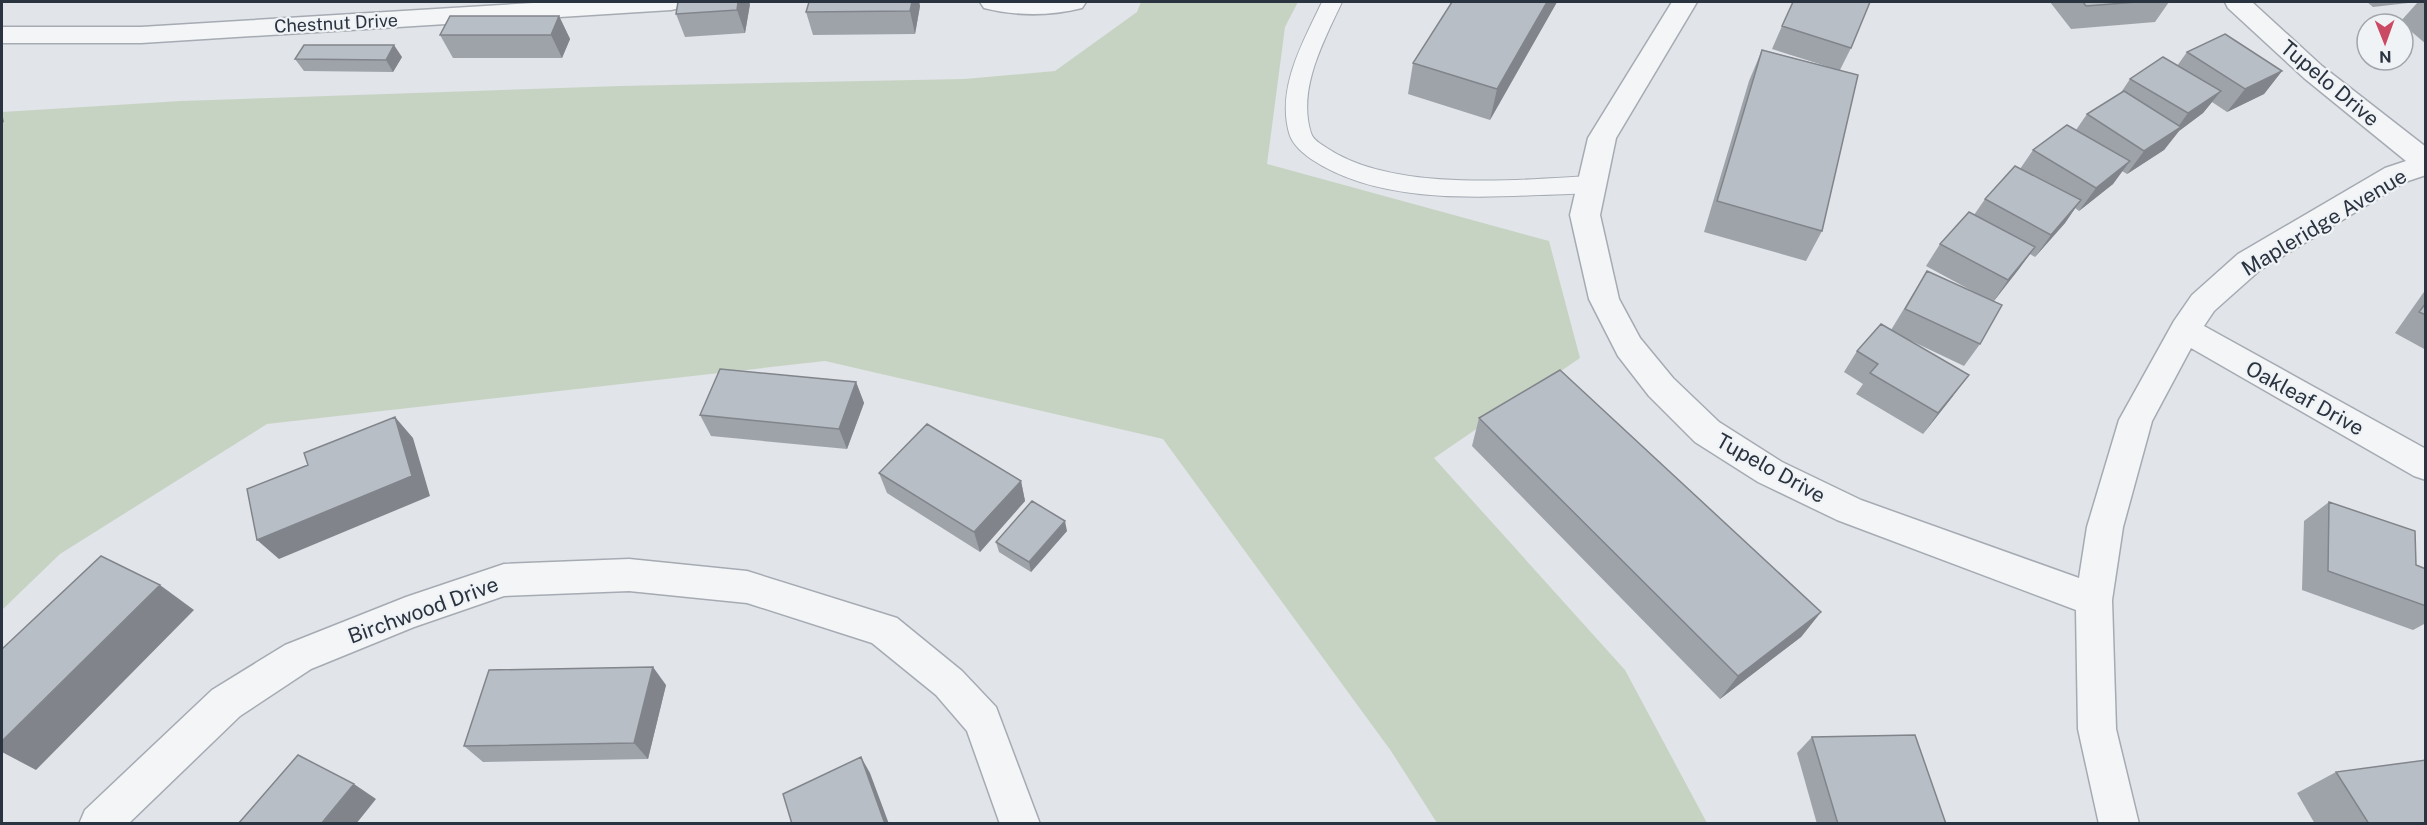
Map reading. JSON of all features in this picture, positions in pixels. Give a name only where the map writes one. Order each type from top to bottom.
[{"type":"street","name":"Chestnut Drive","points":[[2,35],[141,35],[671,2]]},
{"type":"street","points":[[993,2],[1041,7],[1072,2]]},
{"type":"street","name":"Tupelo Drive","points":[[1684,2],[1602,138],[1586,215],[1604,299],[1629,348],[1660,387],[1707,432],[1770,472],[1849,510],[2094,600]]},
{"type":"street","name":"Tupelo Drive","points":[[2237,2],[2313,72],[2426,163]]},
{"type":"street","name":"Mapleridge Avenue","points":[[2119,824],[2097,729],[2094,600],[2105,527],[2136,420],[2185,330],[2203,303],[2249,262],[2395,175],[2426,163]]},
{"type":"street","name":"Oakleaf Drive","points":[[2185,330],[2426,466]]},
{"type":"street","name":"Birchwood Drive","points":[[99,824],[226,703],[298,657],[406,614],[504,580],[629,575],[747,587],[884,630],[949,683],[982,720],[1020,824]]},
{"type":"lane","points":[[1332,2],[1309,53],[1296,92],[1301,137],[1323,159],[1367,176],[1440,187],[1517,189],[1592,184]]},
{"type":"green space","points":[[1141,2],[1298,2],[1285,27],[1267,164],[1549,241],[1580,358],[1434,458],[1625,670],[1707,823],[1437,823],[1391,751],[1163,439],[825,361],[267,424],[60,554],[2,610],[2,112],[181,101],[620,86],[964,79],[1055,71],[1137,12]]},
{"type":"building","points":[[678,2],[738,2],[737,10],[676,14]]},
{"type":"building","points":[[809,2],[912,2],[910,11],[806,12]]},
{"type":"building","points":[[1452,2],[1547,2],[1497,89],[1413,63]]},
{"type":"building","points":[[1793,2],[1870,2],[1851,48],[1782,26]]},
{"type":"building","points":[[2083,2],[2137,2],[2086,6]]},
{"type":"building","points":[[450,16],[559,16],[551,35],[440,35]]},
{"type":"building","points":[[2225,34],[2282,71],[2245,89],[2187,52]]},
{"type":"building","points":[[304,45],[394,45],[386,60],[295,59]]},
{"type":"building","points":[[1762,50],[1858,75],[1822,231],[1717,201]]},
{"type":"building","points":[[2163,57],[2221,91],[2188,113],[2130,79]]},
{"type":"building","points":[[2124,91],[2181,127],[2144,151],[2087,114]]},
{"type":"building","points":[[2067,125],[2130,161],[2096,188],[2033,150]]},
{"type":"building","points":[[2015,166],[2081,200],[2051,235],[1985,199]]},
{"type":"building","points":[[1969,212],[2035,247],[2008,280],[1940,244]]},
{"type":"building","points":[[1927,271],[2002,305],[1980,344],[1905,309]]},
{"type":"building","points":[[2426,303],[2426,315],[2419,312]]},
{"type":"building","points":[[1881,324],[1969,375],[1938,413],[1870,373],[1878,364],[1857,351]]},
{"type":"building","points":[[720,369],[856,382],[839,429],[700,415]]},
{"type":"building","points":[[1560,370],[1821,612],[1738,676],[1479,418]]},
{"type":"building","points":[[395,417],[412,476],[257,540],[247,489],[308,465],[304,453]]},
{"type":"building","points":[[927,424],[1021,481],[974,532],[879,473]]},
{"type":"building","points":[[1032,501],[1065,521],[1029,562],[996,542]]},
{"type":"building","points":[[2329,502],[2415,531],[2416,565],[2426,569],[2426,606],[2328,571]]},
{"type":"building","points":[[101,556],[160,585],[2,741],[2,649]]},
{"type":"building","points":[[653,667],[634,743],[464,746],[489,670]]},
{"type":"building","points":[[1915,735],[1946,824],[1838,824],[1812,737]]},
{"type":"building","points":[[298,755],[354,784],[321,824],[238,824]]},
{"type":"building","points":[[861,757],[885,824],[792,824],[783,794]]},
{"type":"building","points":[[2426,760],[2426,824],[2369,824],[2336,772]]}]
